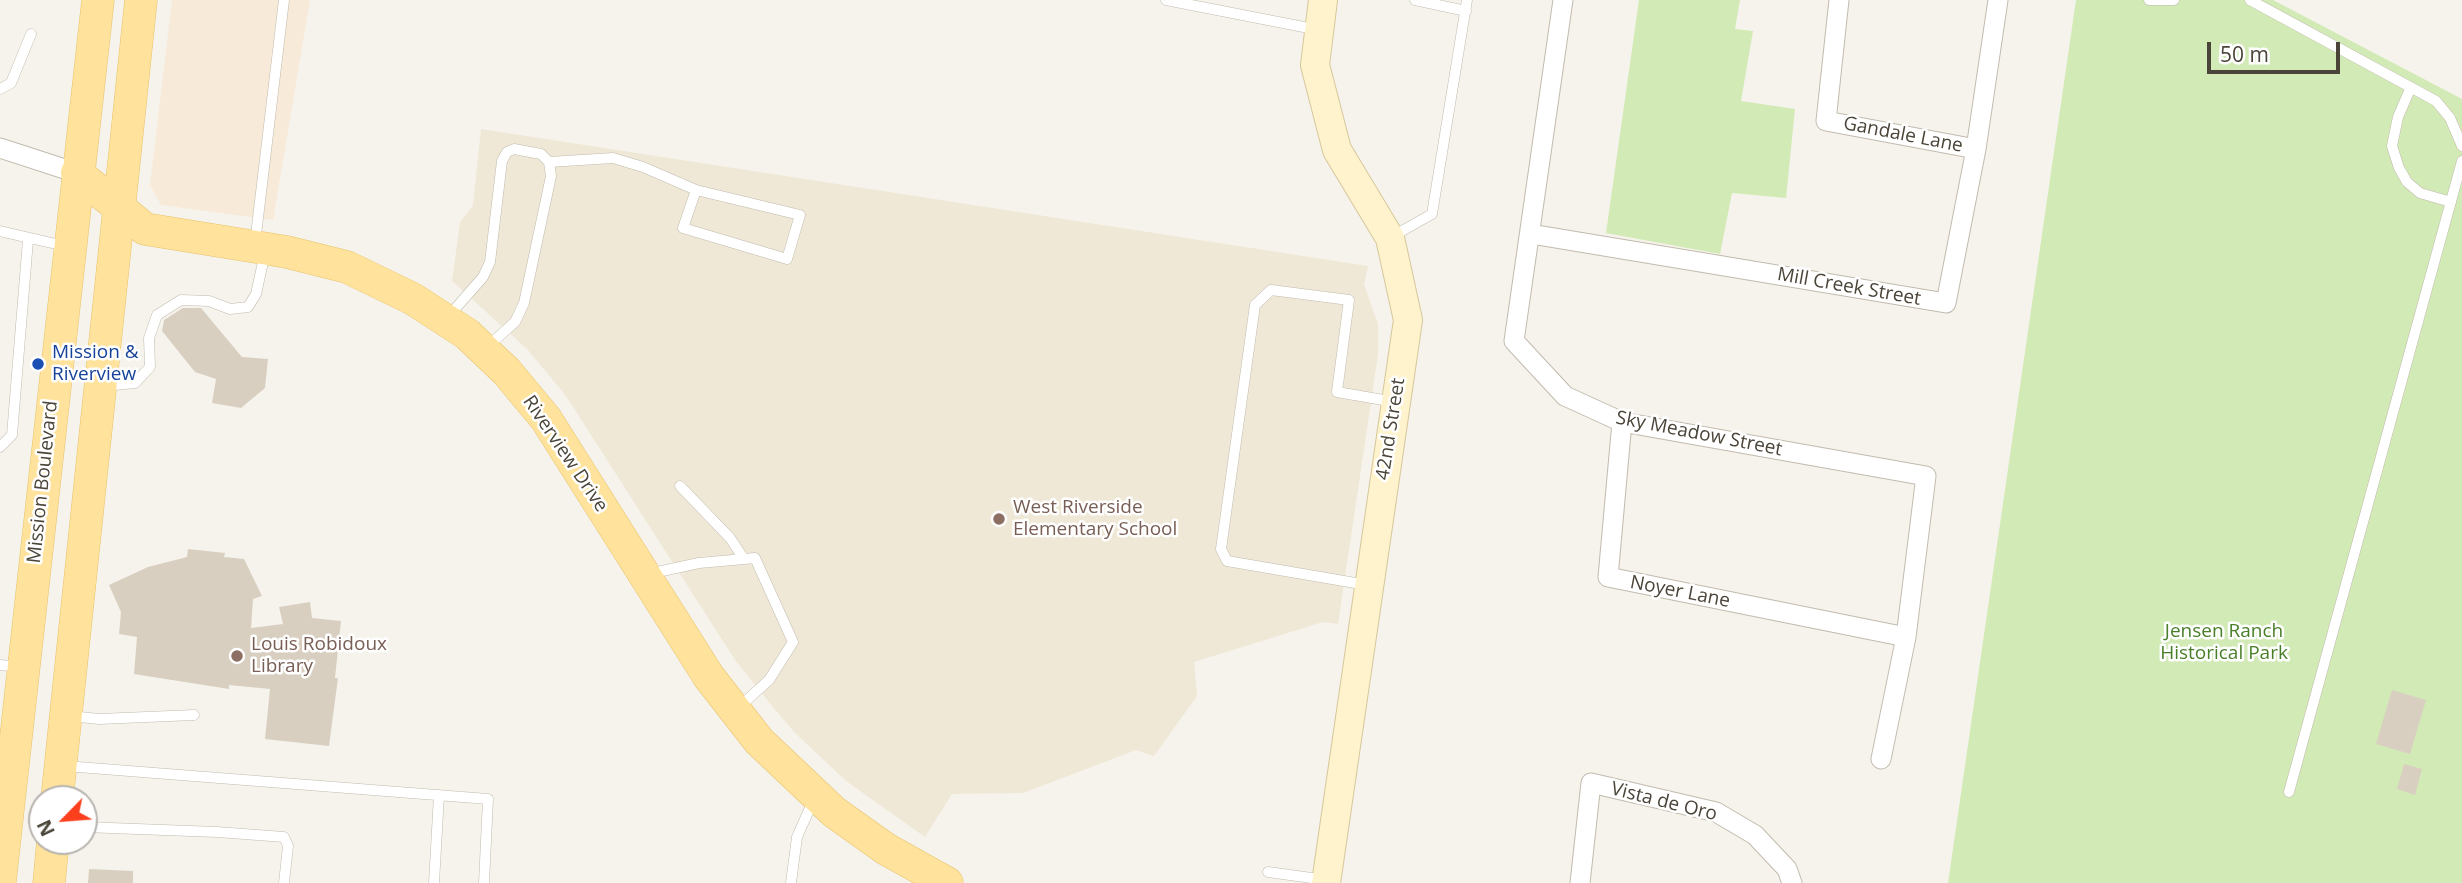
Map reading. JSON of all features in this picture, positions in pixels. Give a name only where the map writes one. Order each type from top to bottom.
[{"type":"main road","name":"Mission Boulevard","points":[[0,881],[12,666],[69,247],[96,0]]},
{"type":"main road","points":[[59,785],[117,207],[141,0]]},
{"type":"main road","name":"Riverview Drive","points":[[77,173],[145,229],[260,248],[347,267],[413,299],[446,320],[484,350],[507,372],[546,419],[709,677],[760,741],[815,795],[886,849],[947,883]]},
{"type":"main road","points":[[48,883],[51,855]]},
{"type":"street","name":"42nd Street","points":[[1323,0],[1315,65],[1338,150],[1390,238],[1408,320],[1367,585],[1326,881]]},
{"type":"street","name":"Sky Meadow Street","points":[[1563,0],[1514,341],[1565,396],[1622,422],[1926,476],[1906,637],[1881,759]]},
{"type":"street","name":"Gandale Lane","points":[[1839,0],[1826,121],[1976,149]]},
{"type":"street","name":"Mill Creek Street","points":[[1531,234],[1946,303],[1976,149],[1998,0]]},
{"type":"street","name":"Riverview Drive","points":[[0,148],[77,173]]},
{"type":"street","name":"Noyer Lane","points":[[1622,422],[1608,578],[1906,637]]},
{"type":"street","name":"Vista de Oro","points":[[1580,883],[1591,783],[1716,813],[1755,835],[1787,869],[1792,883]]},
{"type":"lane","points":[[100,387],[135,383],[150,366],[149,338],[157,315],[181,300],[209,301],[230,309],[248,307],[256,294],[284,0]]},
{"type":"lane","points":[[1166,0],[1319,30]]},
{"type":"lane","points":[[1390,238],[1432,214],[1466,5],[1415,0]]},
{"type":"lane","points":[[2149,0],[2174,0]]},
{"type":"lane","points":[[2250,0],[2436,101],[2450,118],[2462,146]]},
{"type":"lane","points":[[0,89],[11,83],[31,34]]},
{"type":"lane","points":[[2411,87],[2398,117],[2392,146],[2399,168],[2407,182],[2420,193],[2451,202]]},
{"type":"lane","points":[[446,320],[483,277],[490,262],[502,161],[507,152],[514,149],[541,154],[549,162],[551,176],[524,303],[515,322],[484,350]]},
{"type":"lane","points":[[549,162],[613,158],[696,190],[800,215],[787,259],[683,228],[696,190]]},
{"type":"lane","points":[[2289,792],[2462,161]]},
{"type":"lane","points":[[0,231],[28,240],[69,247]]},
{"type":"lane","points":[[0,447],[12,435],[28,240]]},
{"type":"lane","points":[[1367,585],[1227,561],[1222,549],[1255,304],[1271,290],[1349,300],[1336,392],[1396,402]]},
{"type":"lane","points":[[680,485],[730,538],[744,559]]},
{"type":"lane","points":[[644,575],[699,563],[755,558],[793,642],[769,680],[735,710]]},
{"type":"lane","points":[[66,716],[99,719],[194,715]]},
{"type":"lane","points":[[61,766],[488,799],[484,883]]},
{"type":"lane","points":[[434,883],[439,795]]},
{"type":"lane","points":[[791,883],[797,837],[815,795]]},
{"type":"lane","points":[[98,828],[284,837],[288,846],[284,883]]},
{"type":"lane","points":[[1268,872],[1326,881]]},
{"type":"shaded area","points":[[172,0],[310,0],[273,220],[161,205],[150,185]]},
{"type":"shaded area","name":"West Riverside Elementary School","points":[[481,129],[1368,266],[1364,284],[1378,324],[1378,355],[1338,624],[1323,622],[1194,662],[1197,696],[1154,756],[1136,750],[1023,793],[952,794],[925,837],[846,781],[794,732],[735,660],[566,396],[527,349],[452,281],[460,222],[473,205]]},
{"type":"green space","points":[[1639,0],[1740,0],[1735,29],[1753,31],[1741,101],[1795,109],[1786,198],[1732,193],[1720,254],[1606,233]]},
{"type":"green space","name":"Jensen Ranch Historical Park","points":[[2076,0],[2273,0],[2462,99],[2462,883],[1948,883]]},
{"type":"building","points":[[183,308],[201,308],[242,357],[268,359],[265,388],[241,408],[212,403],[216,379],[195,372],[162,331],[164,320]]},
{"type":"building","name":"Louis Robidoux Library","points":[[188,549],[225,553],[224,557],[244,559],[262,596],[253,599],[251,628],[283,624],[279,607],[310,602],[312,618],[341,621],[335,678],[338,678],[329,746],[265,739],[270,689],[229,685],[229,689],[134,674],[137,637],[119,634],[121,612],[109,585],[148,567],[187,557]]},
{"type":"building","points":[[2392,690],[2426,700],[2410,754],[2376,744]]},
{"type":"building","points":[[2404,764],[2422,769],[2415,795],[2397,789]]},
{"type":"building","points":[[89,869],[133,871],[133,883],[88,883]]},
{"type":"place","name":"Mission & Riverview","points":[[38,364]]},
{"type":"place","name":"West Riverside Elementary School","points":[[999,519]]},
{"type":"place","name":"Louis Robidoux Library","points":[[237,656]]}]
